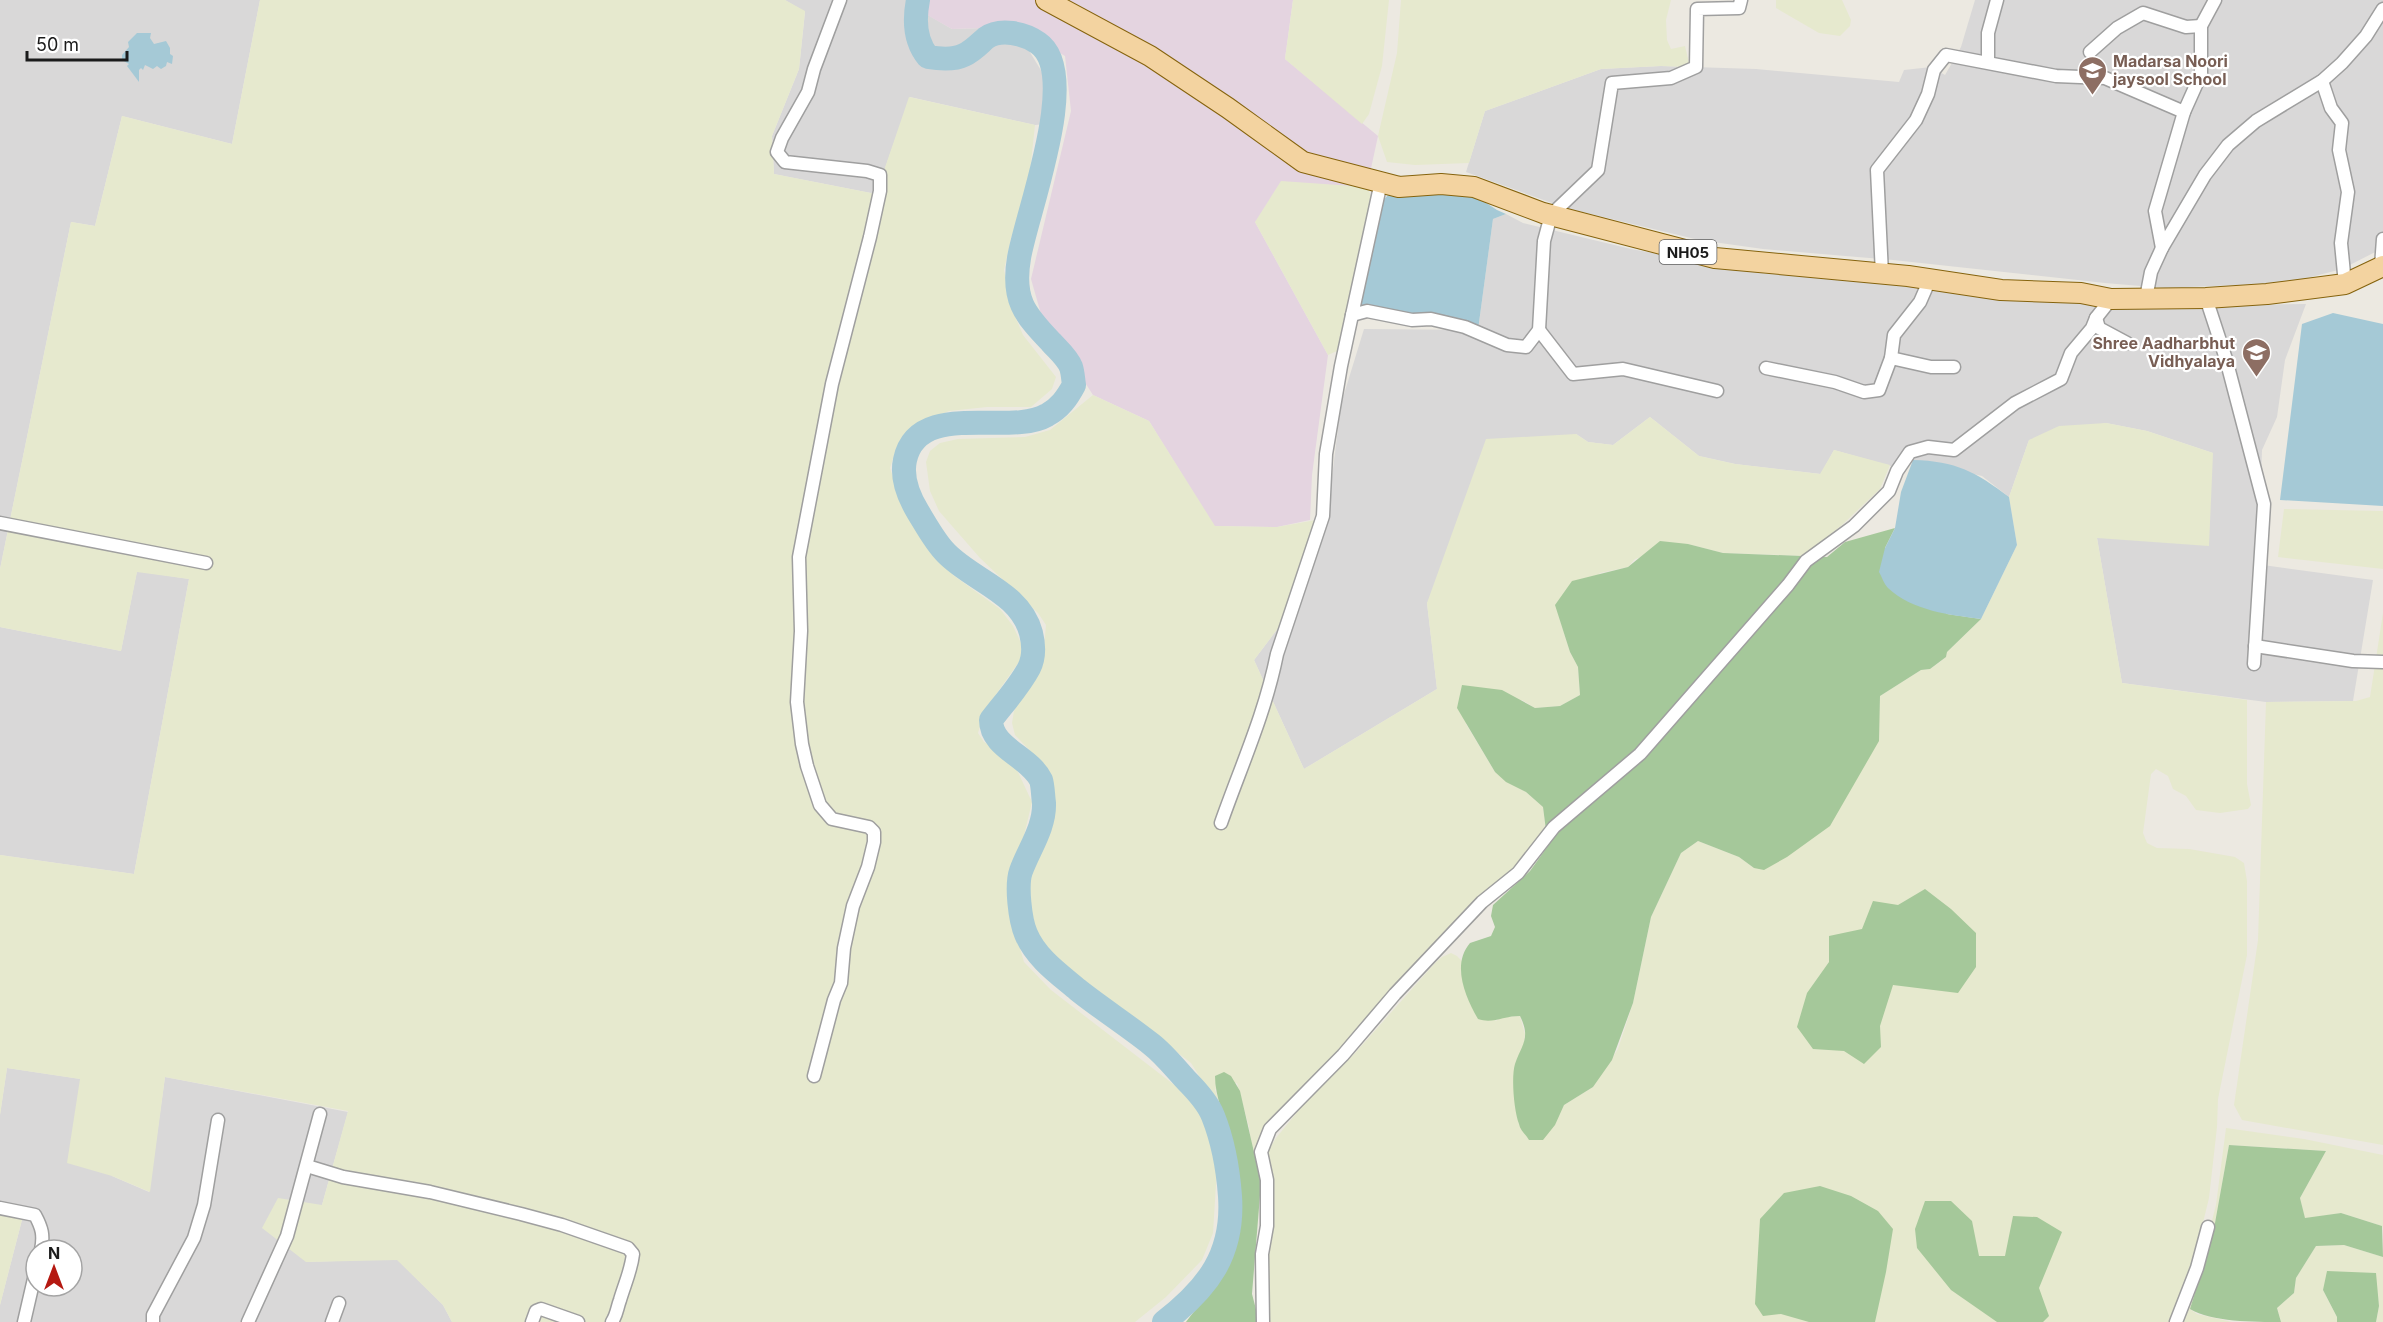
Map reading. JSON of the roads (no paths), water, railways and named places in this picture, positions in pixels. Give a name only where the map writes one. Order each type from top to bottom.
[{"type":"main road","name":"NH05","points":[[1046,0],[1150,56],[1303,162],[1399,187],[1441,184],[1474,187],[1551,215],[1714,258],[1881,273],[2001,290],[2081,293],[2111,299],[2206,298],[2267,294],[2345,284],[2382,266]]},
{"type":"street","points":[[814,1076],[834,1000],[841,983],[844,948],[853,906],[868,867],[874,832],[869,827],[832,819],[820,805],[807,766],[797,702],[801,632],[799,557],[836,367],[880,191],[880,175],[867,171],[785,162],[777,152],[782,138],[808,92],[840,0]]},
{"type":"street","points":[[1352,315],[1367,311],[1412,320],[1431,319],[1465,327],[1507,345],[1526,347],[1539,330],[1544,241],[1551,215],[1598,170],[1612,83],[1671,78],[1696,67],[1697,9],[1739,8],[1741,0]]},
{"type":"street","points":[[1988,62],[1988,33],[1997,0]]},
{"type":"street","points":[[2162,248],[2155,211],[2184,112],[2201,74],[2201,26],[2216,0]]},
{"type":"street","points":[[2146,298],[2151,272],[2162,248],[2205,175],[2228,145],[2256,121],[2322,81],[2366,36],[2383,9]]},
{"type":"street","points":[[2090,52],[2117,28],[2143,13],[2186,27],[2201,26]]},
{"type":"street","points":[[1881,273],[1876,170],[1916,120],[1928,94],[1934,70],[1946,55],[2056,76],[2105,78],[2184,112]]},
{"type":"street","points":[[2322,81],[2331,108],[2342,123],[2339,150],[2348,192],[2341,243],[2345,284]]},
{"type":"street","points":[[1221,824],[1234,783],[1250,751],[1277,654],[1323,516],[1326,454],[1341,366],[1381,182]]},
{"type":"street","points":[[2382,266],[2383,239]]},
{"type":"street","points":[[1766,368],[1800,374],[1864,392],[1878,390],[1891,358],[1894,335],[1920,302],[1930,279]]},
{"type":"street","points":[[2206,298],[2226,359],[2264,504],[2254,664]]},
{"type":"street","points":[[1263,1322],[1262,1254],[1267,1226],[1267,1180],[1261,1152],[1270,1129],[1343,1054],[1395,994],[1482,902],[1518,873],[1554,827],[1640,754],[1788,585],[1806,561],[1854,526],[1889,491],[1897,471],[1910,452],[1928,447],[1954,450],[2015,403],[2061,379],[2071,353],[2092,328],[2096,318],[2111,299]]},
{"type":"street","points":[[2096,318],[2099,328],[2127,343]]},
{"type":"street","points":[[1539,330],[1574,374],[1623,369],[1717,391]]},
{"type":"street","points":[[1891,358],[1931,366],[1954,367]]},
{"type":"street","points":[[0,523],[206,563]]},
{"type":"street","points":[[2255,646],[2353,662],[2383,662]]},
{"type":"street","points":[[248,1322],[287,1236],[320,1114]]},
{"type":"street","points":[[153,1322],[153,1315],[195,1238],[204,1205],[218,1120]]},
{"type":"street","points":[[307,1166],[343,1177],[430,1192],[521,1214],[562,1225],[628,1248],[633,1254],[630,1274],[612,1322]]},
{"type":"street","points":[[0,1208],[35,1215],[42,1227],[44,1238]]},
{"type":"street","points":[[2176,1322],[2197,1268],[2208,1227]]},
{"type":"street","points":[[24,1322],[30,1298]]},
{"type":"street","points":[[332,1322],[339,1304]]},
{"type":"street","points":[[532,1322],[537,1311],[541,1309],[578,1322]]},
{"type":"water","points":[[137,33],[151,33],[150,38],[154,44],[166,41],[170,54],[173,56],[172,64],[167,62],[166,66],[161,69],[157,66],[153,69],[145,65],[143,70],[141,68],[139,82],[127,66],[129,64],[122,60],[122,55],[129,47],[128,42]]},
{"type":"water","points":[[1465,189],[1506,214],[1493,219],[1478,330],[1440,317],[1361,307],[1359,300],[1379,205],[1393,191]]},
{"type":"water","points":[[2333,313],[2383,324],[2383,506],[2280,500],[2302,324]]},
{"type":"water","points":[[1913,460],[1942,463],[1965,470],[2009,497],[2017,545],[1981,619],[1932,611],[1908,602],[1888,588],[1879,572],[1885,548],[1895,528],[1901,492]]},
{"type":"waterway","points":[[918,0],[916,15],[918,37],[928,57],[956,58],[970,52],[992,35],[1019,34],[1038,43],[1050,59],[1055,83],[1048,145],[1019,258],[1017,284],[1022,305],[1027,314],[1069,363],[1074,385],[1056,409],[1031,421],[967,423],[927,430],[913,441],[905,460],[904,474],[912,500],[938,544],[957,563],[1017,607],[1031,633],[1033,650],[1029,668],[1016,689],[991,720],[997,738],[1028,764],[1041,780],[1042,785],[1044,803],[1042,821],[1021,871],[1019,885],[1022,920],[1030,943],[1056,972],[1165,1057],[1198,1092],[1211,1111],[1220,1135],[1230,1196],[1228,1235],[1215,1268],[1205,1282],[1180,1309],[1164,1322]]},
{"type":"place","name":"Madarsa Noori jaysool School","points":[[2092,96]]},
{"type":"place","name":"Shree Aadharbhut Vidhyalaya","points":[[2256,378]]}]
